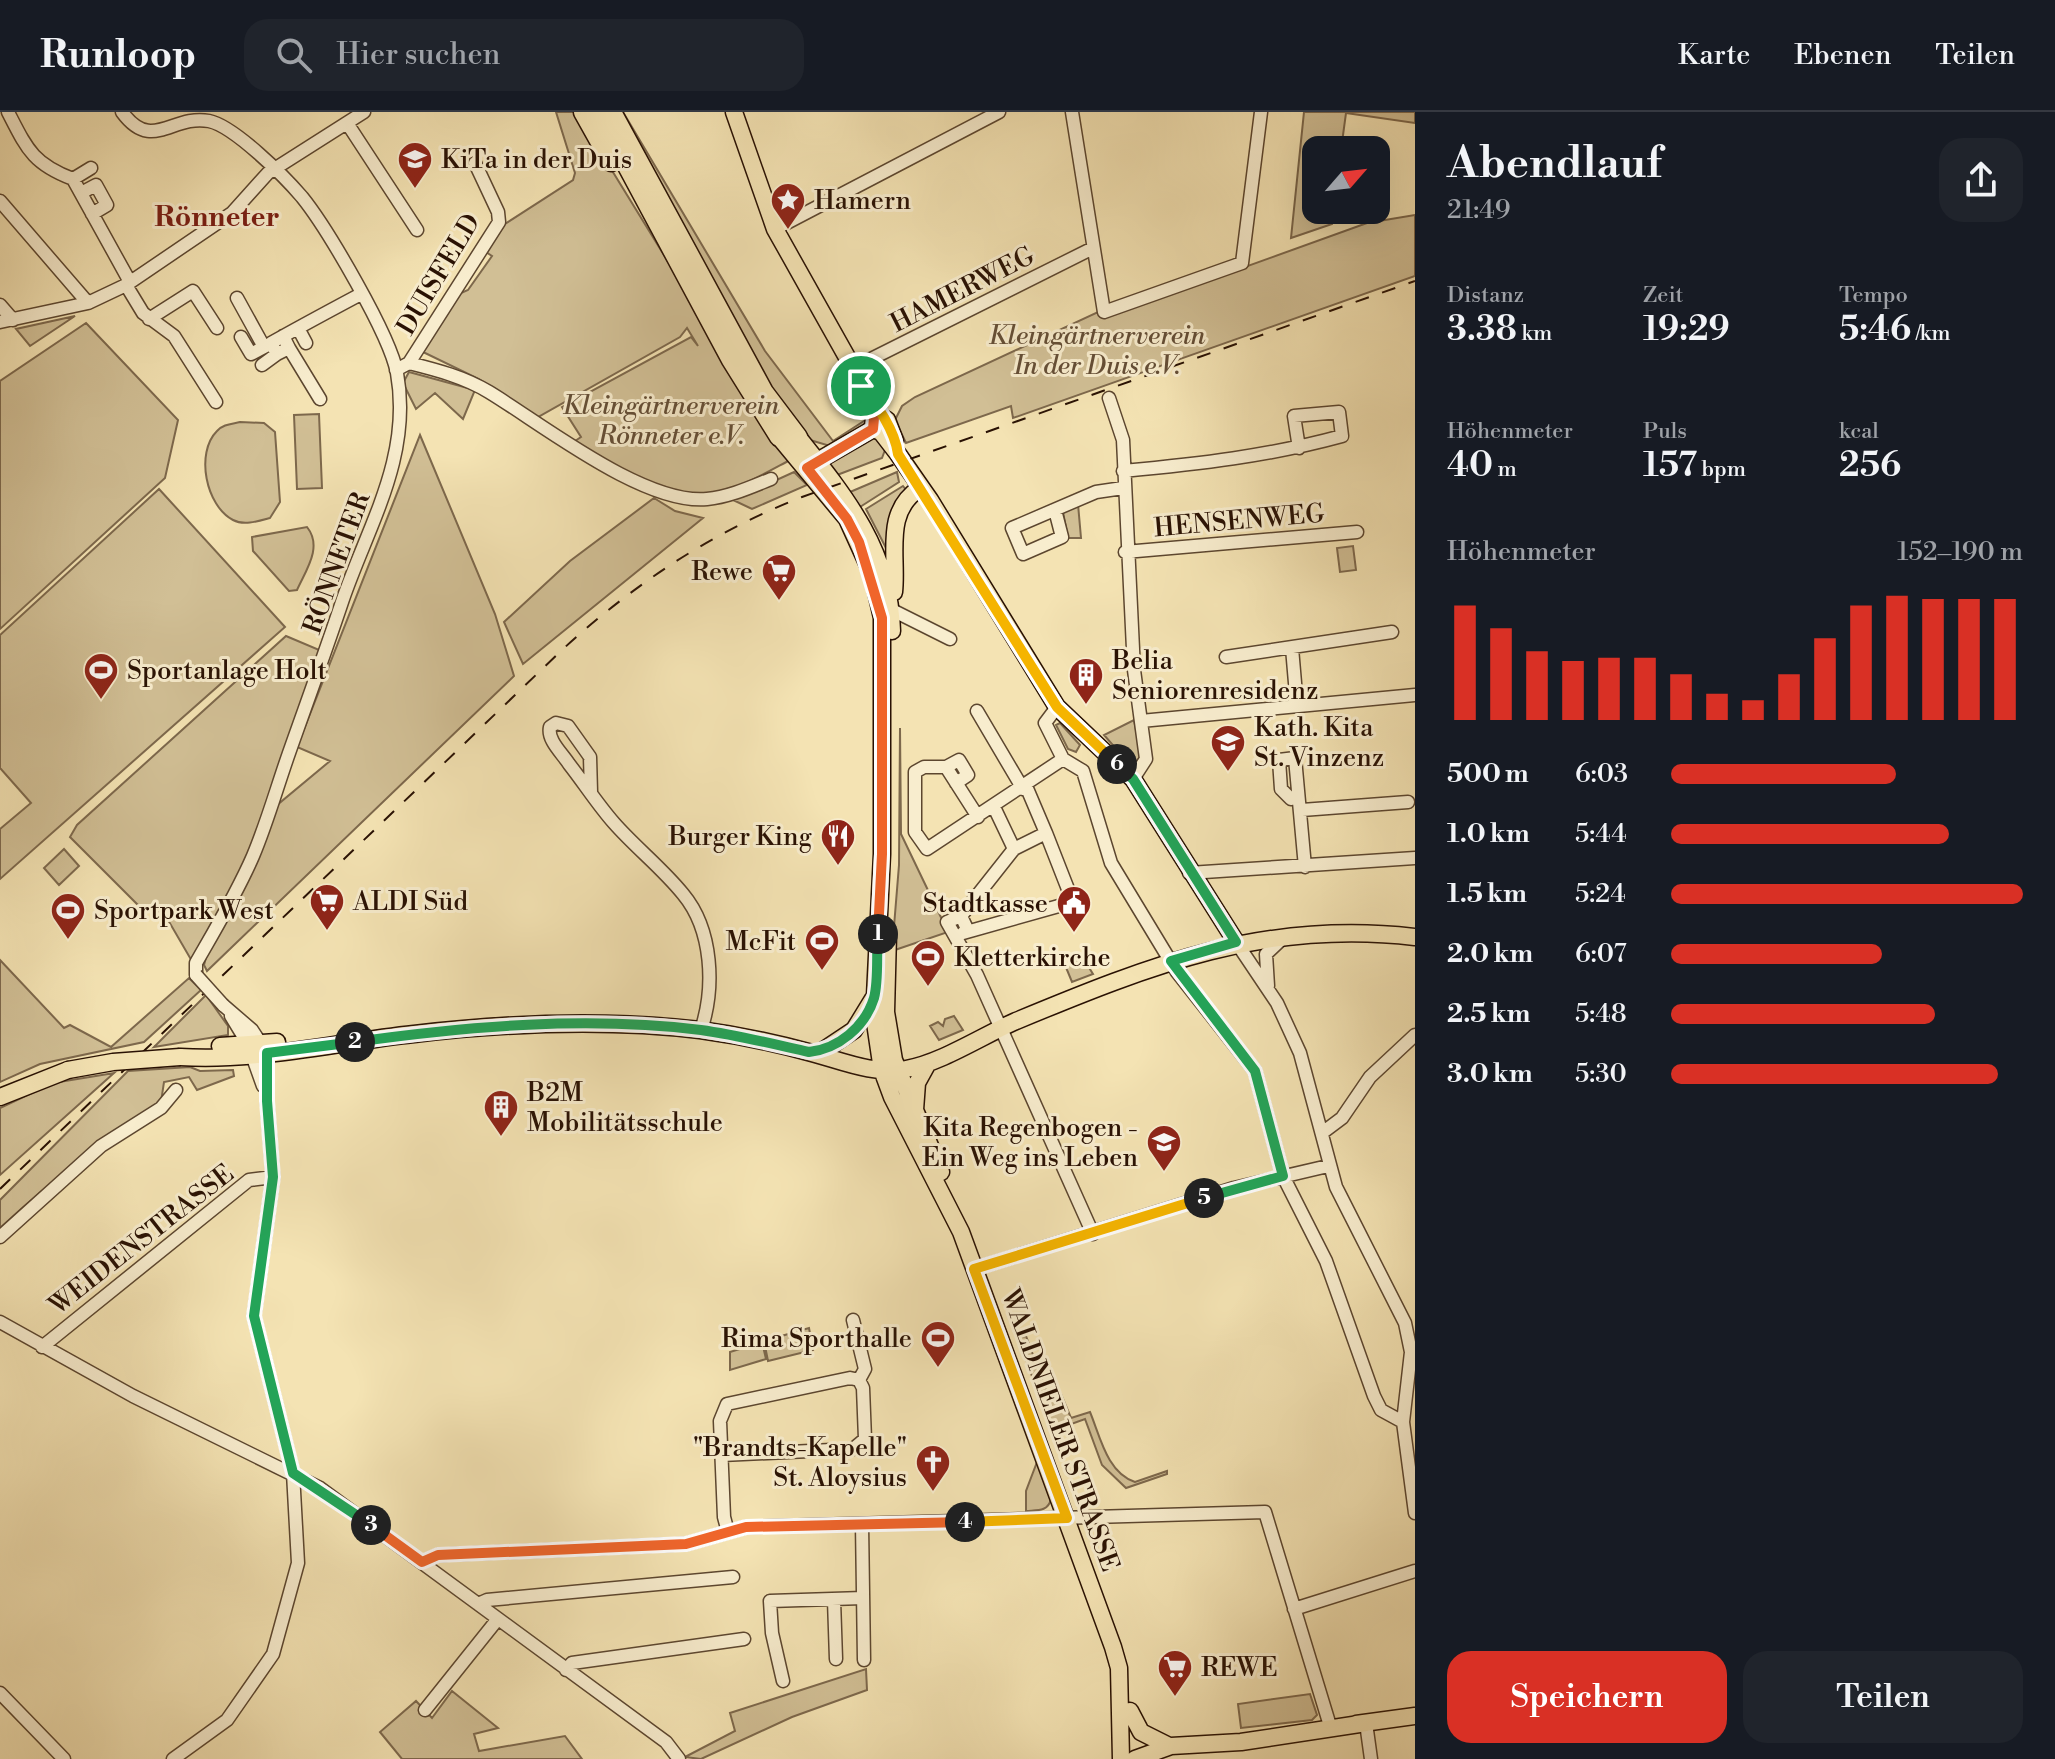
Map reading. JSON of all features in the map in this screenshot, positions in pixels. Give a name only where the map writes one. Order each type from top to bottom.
[{"type":"highway","points":[[583,112],[631,200],[678,263]]},
{"type":"highway","name":"WALDNIELER STRASSE","points":[[598,112],[746,388],[789,437]]},
{"type":"highway","name":"WALDNIELER STRASSE","points":[[612,112],[789,437]]},
{"type":"main road","points":[[734,112],[775,229],[879,424],[1057,707],[1133,779],[1189,873],[1236,942]]},
{"type":"main road","points":[[812,464],[879,424]]},
{"type":"main road","points":[[789,437],[836,450]]},
{"type":"main road","name":"WALDNIELER STRASSE","points":[[789,437],[857,512],[874,545],[892,610],[886,1012],[888,1065],[915,1112],[979,1268],[1072,1518],[1125,1648],[1133,1759]]},
{"type":"main road","name":"WALDNIELER STRASSE","points":[[812,464],[859,542],[882,618],[882,854],[874,998],[892,1097],[979,1268]]},
{"type":"main road","points":[[892,610],[896,516],[909,495],[920,488]]},
{"type":"main road","points":[[0,1097],[68,1070],[113,1062],[414,1034],[570,1025],[701,1030],[888,1065],[928,1063],[1001,1028],[1171,961],[1236,942],[1359,932],[1415,937]]},
{"type":"main road","points":[[816,1051],[854,1030],[874,998]]},
{"type":"main road","points":[[888,1065],[953,1049]]},
{"type":"main road","points":[[915,1112],[917,1083],[928,1063]]},
{"type":"main road","name":"WALDNIELER STRASSE","points":[[1072,1518],[1119,1668],[1121,1759]]},
{"type":"main road","points":[[1130,1711],[1141,1732],[1171,1746]]},
{"type":"main road","points":[[1133,1759],[1171,1746],[1241,1742],[1415,1716]]},
{"type":"street","points":[[8,112],[34,158],[47,169],[73,179],[149,319],[174,336],[216,402]]},
{"type":"street","points":[[122,112],[137,129],[146,132],[195,121],[222,126],[219,112]]},
{"type":"street","points":[[0,305],[6,321],[88,303],[128,284],[232,213],[274,169],[364,112]]},
{"type":"street","points":[[775,229],[999,112]]},
{"type":"street","points":[[1072,112],[1104,312],[1242,263],[1261,112]]},
{"type":"street","points":[[347,123],[417,230]]},
{"type":"street","name":"RÖNNETER","points":[[222,126],[274,169],[302,198],[361,294],[396,370],[396,451],[391,475],[255,852],[196,963],[195,974],[258,1048]]},
{"type":"street","name":"DUISFELD","points":[[409,363],[499,222],[498,212],[475,163]]},
{"type":"street","points":[[73,179],[91,168]]},
{"type":"street","points":[[0,201],[88,303]]},
{"type":"street","name":"HAMERWEG","points":[[851,369],[1093,248]]},
{"type":"street","points":[[149,319],[193,291],[217,328]]},
{"type":"street","points":[[241,337],[251,354],[271,348],[286,342],[298,328],[361,294]]},
{"type":"street","points":[[237,298],[271,348]]},
{"type":"street","points":[[298,328],[306,343]]},
{"type":"street","points":[[286,342],[320,399]]},
{"type":"street","points":[[262,365],[271,348]]},
{"type":"street","points":[[396,370],[409,363],[456,375],[565,443],[661,491],[706,500],[771,479]]},
{"type":"street","name":"HENSENWEG","points":[[1109,398],[1123,440],[1125,552],[1146,759],[1133,779]]},
{"type":"street","points":[[1123,471],[1243,460],[1299,448]]},
{"type":"street","points":[[1055,510],[1096,492],[1123,488]]},
{"type":"street","name":"HENSENWEG","points":[[1125,552],[1357,532]]},
{"type":"street","points":[[892,610],[950,639]]},
{"type":"street","points":[[1226,657],[1392,632]]},
{"type":"street","points":[[1292,648],[1297,706]]},
{"type":"street","points":[[1141,721],[1415,695]]},
{"type":"street","points":[[1057,707],[1045,723],[1063,759],[1083,771],[1111,863],[1171,961],[1255,1071],[1283,1176],[1326,1261],[1374,1396],[1381,1410],[1407,1414]]},
{"type":"street","points":[[954,937],[1073,902],[1025,788],[977,711]]},
{"type":"street","points":[[591,792],[590,757],[568,726],[556,723],[549,732],[551,739],[613,823],[686,897],[696,914],[708,963],[707,1004],[701,1030]]},
{"type":"street","points":[[978,817],[956,783],[968,775],[959,760],[946,767],[924,767],[915,772],[914,823],[927,849],[1025,788],[1063,759]]},
{"type":"street","points":[[1305,867],[1300,803],[1408,802]]},
{"type":"street","points":[[994,807],[1014,849]]},
{"type":"street","points":[[1046,833],[1014,849],[961,916],[947,922],[977,975],[1093,1234]]},
{"type":"street","points":[[1189,873],[1415,858]]},
{"type":"street","points":[[961,916],[968,931]]},
{"type":"street","points":[[1268,989],[1266,954],[1285,936]]},
{"type":"street","points":[[1236,942],[1268,989],[1300,1053],[1328,1166],[1405,1323],[1413,1352],[1407,1414],[1415,1513]]},
{"type":"street","points":[[1322,1133],[1342,1118],[1370,1077],[1415,1035]]},
{"type":"street","points":[[173,1759],[227,1720],[277,1646],[297,1573],[293,1473],[254,1316],[273,1177],[267,1101],[258,1048]]},
{"type":"street","points":[[0,1237],[101,1146],[161,1108],[176,1090]]},
{"type":"street","points":[[979,1268],[1283,1176],[1328,1166]]},
{"type":"street","name":"WEIDENSTRASSE","points":[[42,1347],[249,1180],[273,1177]]},
{"type":"street","points":[[853,1320],[865,1369],[859,1380]]},
{"type":"street","points":[[0,1322],[212,1437],[320,1488],[666,1742],[679,1759]]},
{"type":"street","points":[[728,1532],[720,1421],[727,1404],[850,1378],[859,1380]]},
{"type":"street","points":[[722,1455],[853,1449],[861,1446],[865,1439],[863,1388],[859,1380]]},
{"type":"street","points":[[422,1562],[438,1555],[686,1544],[746,1527],[1265,1512],[1331,1729]]},
{"type":"street","points":[[862,1524],[864,1660]]},
{"type":"street","points":[[1294,1609],[1415,1571]]},
{"type":"street","points":[[478,1604],[487,1600],[733,1577]]},
{"type":"street","points":[[783,1681],[772,1633],[769,1595],[834,1600],[863,1598]]},
{"type":"street","points":[[834,1600],[836,1659]]},
{"type":"street","points":[[425,1710],[497,1620]]},
{"type":"street","points":[[566,1670],[572,1663],[772,1633]]},
{"type":"street","points":[[0,1693],[64,1759]]},
{"type":"street","points":[[1366,1723],[1371,1759]]},
{"type":"green space","name":"Kleingärtnerverein Rönneter e.V.","points":[[556,112],[576,112],[790,460],[735,487],[699,495],[651,483],[572,443],[581,437],[562,407],[691,337],[698,346],[687,328],[680,337],[538,417],[479,379],[421,351],[461,293],[468,290],[492,256],[486,252],[505,224],[573,180],[575,173]]},
{"type":"green space","points":[[615,112],[623,112],[765,351],[833,441],[867,419],[861,430],[830,446],[810,440],[777,403]]},
{"type":"green space","points":[[1304,112],[1415,112],[1415,123],[1346,113],[1343,136],[1302,136],[1302,224],[1332,224],[1291,238]]},
{"type":"green space","name":"Kleingärtnerverein In der Duis e.V.","points":[[1415,215],[1415,276],[1013,418],[1011,406],[906,443],[895,420],[902,406],[915,397],[1098,312],[1109,316],[1364,224],[1390,224],[1390,219]]},
{"type":"green space","points":[[75,316],[30,346],[16,329]]},
{"type":"green space","points":[[86,323],[178,420],[165,478],[0,629],[0,381]]},
{"type":"green space","points":[[409,372],[475,390],[463,419],[435,393],[416,409],[403,383]]},
{"type":"green space","points":[[319,414],[322,488],[297,489],[294,415]]},
{"type":"green space","points":[[240,422],[264,423],[275,432],[280,502],[270,518],[242,523],[233,520],[216,503],[210,491],[205,465],[206,452],[217,431]]},
{"type":"green space","points":[[873,433],[885,450],[882,458],[837,475],[824,459]]},
{"type":"green space","points":[[420,435],[495,614],[514,676],[207,971],[204,965],[208,950],[276,806],[330,761],[297,747]]},
{"type":"green space","points":[[794,472],[807,485],[752,509],[733,500]]},
{"type":"green space","points":[[897,472],[899,482],[860,507],[850,492]]},
{"type":"green space","points":[[903,486],[907,491],[887,550],[866,509]]},
{"type":"green space","name":"Sportanlage Holt","points":[[159,489],[285,627],[0,879],[0,829],[31,803],[0,768],[0,635]]},
{"type":"green space","points":[[654,498],[675,511],[703,518],[523,664],[504,622],[570,561]]},
{"type":"green space","points":[[1078,504],[1081,538],[1068,538],[1063,512]]},
{"type":"green space","points":[[307,527],[313,542],[311,558],[297,590],[289,591],[253,551],[252,537]]},
{"type":"green space","points":[[1353,546],[1356,570],[1340,572],[1337,548]]},
{"type":"green space","points":[[286,636],[324,652],[245,864],[193,963],[164,913],[138,905],[70,837],[77,825]]},
{"type":"green space","points":[[1134,720],[1141,756],[1132,767],[1104,735]]},
{"type":"green space","points":[[1060,723],[1080,745],[1076,752],[1068,749],[1056,725]]},
{"type":"green space","points":[[900,728],[901,834],[948,932],[892,951],[899,865]]},
{"type":"green space","points":[[64,849],[79,866],[59,885],[44,868]]},
{"type":"green space","points":[[1083,958],[1093,974],[1072,982],[1065,965]]},
{"type":"green space","points":[[0,960],[64,1028],[70,1025],[111,1047],[189,978],[201,990],[144,1042],[40,1064],[0,1082]]},
{"type":"green space","points":[[206,995],[228,1026],[228,1035],[154,1047]]},
{"type":"green space","points":[[954,1016],[963,1030],[939,1040],[930,1026],[938,1022],[943,1026],[945,1019]]},
{"type":"green space","points":[[190,1067],[200,1071],[233,1070],[234,1076],[197,1090],[189,1077],[164,1082],[161,1102],[78,1161],[0,1228],[0,1200],[128,1071]]},
{"type":"green space","points":[[114,1073],[0,1175],[0,1108],[53,1083]]},
{"type":"green space","points":[[809,1328],[813,1350],[768,1361],[764,1341]]},
{"type":"green space","points":[[1026,1336],[1049,1398],[1061,1394],[1071,1418],[1090,1412],[1106,1453],[1118,1471],[1135,1482],[1167,1471],[1167,1474],[1126,1488],[1102,1465],[1085,1419],[1052,1431],[1018,1338]]},
{"type":"green space","points":[[762,1342],[766,1359],[730,1370],[730,1352]]},
{"type":"green space","points":[[1037,1462],[1051,1499],[1045,1508],[1026,1511],[1026,1491]]},
{"type":"green space","points":[[866,1669],[867,1690],[792,1717],[701,1759],[685,1757],[735,1731],[730,1713]]},
{"type":"green space","points":[[452,1691],[498,1728],[474,1734],[479,1751],[565,1736],[582,1759],[402,1759],[380,1732],[416,1701],[432,1718]]},
{"type":"green space","points":[[1310,1694],[1317,1715],[1312,1720],[1241,1728],[1238,1704]]},
{"type":"railway","points":[[0,1189],[563,649],[618,603],[675,562],[737,526],[802,497],[1415,281]]},
{"type":"place","name":"KiTa in der Duis","points":[[415,190]]},
{"type":"place","name":"Hamern","points":[[788,231]]},
{"type":"place","name":"Rewe","points":[[779,602]]},
{"type":"place","name":"Sportanlage Holt","points":[[101,701]]},
{"type":"place","name":"Belia Seniorenresidenz","points":[[1086,706]]},
{"type":"place","name":"Kath. Kita St. Vinzenz","points":[[1228,773]]},
{"type":"place","name":"Burger King","points":[[838,867]]},
{"type":"place","name":"ALDI Süd","points":[[327,932]]},
{"type":"place","name":"Stadtkasse","points":[[1074,934]]},
{"type":"place","name":"Sportpark West","points":[[68,941]]},
{"type":"place","name":"McFit","points":[[822,972]]},
{"type":"place","name":"Kletterkirche","points":[[928,988]]},
{"type":"place","name":"B2M Mobilitätsschule","points":[[501,1138]]},
{"type":"place","name":"Kita Regenbogen - Ein Weg ins Leben","points":[[1164,1173]]},
{"type":"place","name":"Rima Sporthalle","points":[[938,1369]]},
{"type":"place","name":"\"Brandts-Kapelle\" St. Aloysius","points":[[933,1493]]},
{"type":"place","name":"REWE","points":[[1175,1698]]},
{"type":"district","name":"Rönneter","points":[[217,216]]},
{"type":"route","points":[[861,386],[880,416],[887,420],[898,454],[930,500],[1057,707],[1133,779],[1189,873],[1236,942],[1171,961],[1196,998],[1255,1071],[1283,1176],[1234,1188],[974,1269],[1067,1518],[746,1527],[697,1543],[438,1555],[422,1562],[320,1488],[293,1473],[254,1316],[273,1177],[267,1053],[414,1034],[556,1025],[701,1030],[809,1052],[837,1044],[854,1030],[874,998],[882,854],[882,618],[872,574],[859,542],[847,519],[807,468],[873,429],[874,418],[861,386]]}]
